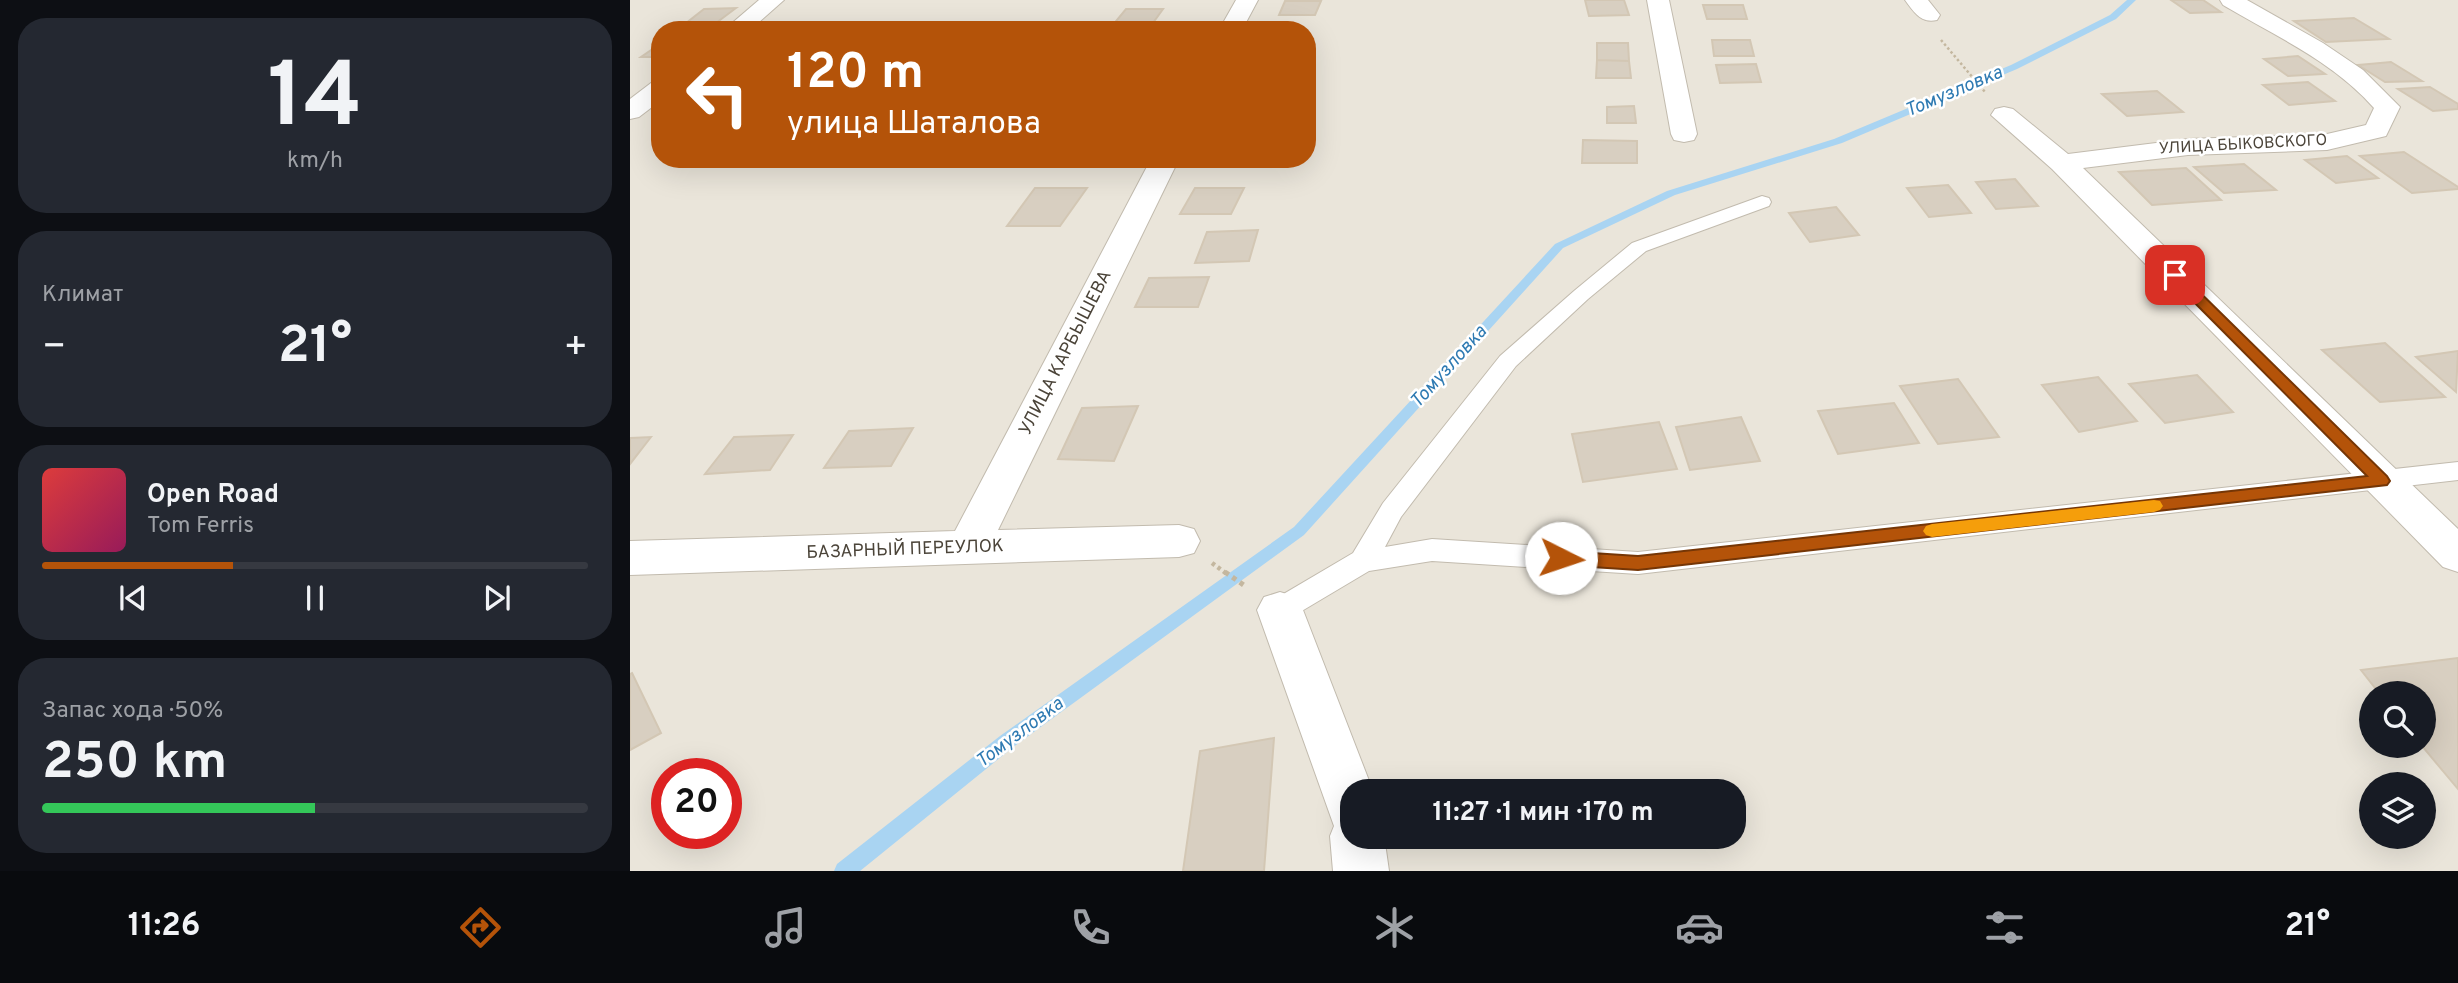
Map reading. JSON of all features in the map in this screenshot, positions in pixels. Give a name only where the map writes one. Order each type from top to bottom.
[{"type":"street","points":[[746,21],[773,0]]},
{"type":"street","points":[[1235,21],[1247,0]]},
{"type":"street","points":[[1658,0],[1685,134]]},
{"type":"street","name":"УЛИЦА БЫКОВСКОГО","points":[[2062,163],[2188,147],[2327,142],[2376,130],[2387,107],[2374,90],[2306,43],[2231,0]]},
{"type":"street","points":[[630,111],[651,95]]},
{"type":"street","points":[[2004,115],[2062,163],[2458,555]]},
{"type":"street","name":"УЛИЦА КАРБЫШЕВА","points":[[968,548],[1160,168]]},
{"type":"street","name":"БАЗАРНЫЙ ПЕРЕУЛОК","points":[[630,558],[1179,541]]},
{"type":"street","points":[[1263,598],[1341,779]]},
{"type":"street","points":[[1358,849],[1361,871]]},
{"type":"lane","points":[[1363,561],[1392,510],[1508,361],[1581,295],[1639,247],[1762,202]]},
{"type":"lane","points":[[1263,598],[1363,561],[1432,550],[1638,563],[2458,471]]},
{"type":"path","points":[[1955,57],[2004,115]]},
{"type":"path","points":[[1179,541],[1263,598]]},
{"type":"shaded area","points":[[630,0],[2458,0],[2458,871],[630,871]]},
{"type":"building","points":[[1585,0],[1624,0],[1629,15],[1589,16]]},
{"type":"building","points":[[2171,0],[2203,0],[2221,12],[2190,13]]},
{"type":"building","points":[[1285,1],[1321,1],[1315,15],[1279,15]]},
{"type":"building","points":[[1703,5],[1743,5],[1747,19],[1707,19]]},
{"type":"building","points":[[736,8],[719,21],[689,21],[704,9]]},
{"type":"building","points":[[1126,9],[1163,9],[1154,21],[1116,21]]},
{"type":"building","points":[[2354,18],[2389,39],[2326,42],[2294,21]]},
{"type":"building","points":[[1712,40],[1750,40],[1754,56],[1714,56]]},
{"type":"building","points":[[1597,43],[1628,43],[1629,61],[1597,60]]},
{"type":"building","points":[[651,50],[651,57],[641,57]]},
{"type":"building","points":[[2298,56],[2325,74],[2288,76],[2264,59]]},
{"type":"building","points":[[1597,60],[1629,61],[1631,78],[1596,78]]},
{"type":"building","points":[[2391,62],[2422,81],[2385,82],[2358,65]]},
{"type":"building","points":[[1756,64],[1761,82],[1720,83],[1716,65]]},
{"type":"building","points":[[2308,82],[2335,101],[2289,105],[2263,85]]},
{"type":"building","points":[[2430,87],[2458,104],[2458,109],[2433,111],[2398,89]]},
{"type":"building","points":[[2157,91],[2183,112],[2127,116],[2102,94]]},
{"type":"building","points":[[1634,106],[1636,123],[1607,123],[1607,107]]},
{"type":"building","points":[[1583,140],[1637,141],[1637,163],[1582,163]]},
{"type":"building","points":[[2404,152],[2458,189],[2412,193],[2360,156]]},
{"type":"building","points":[[2347,156],[2378,178],[2336,183],[2305,160]]},
{"type":"building","points":[[2244,164],[2276,190],[2224,193],[2194,167]]},
{"type":"building","points":[[2186,168],[2221,200],[2152,205],[2119,172]]},
{"type":"building","points":[[2015,179],[2038,206],[1996,209],[1976,182]]},
{"type":"building","points":[[1948,185],[1971,213],[1929,217],[1907,188]]},
{"type":"building","points":[[1035,188],[1087,188],[1060,226],[1007,226]]},
{"type":"building","points":[[1195,188],[1244,188],[1231,214],[1180,214]]},
{"type":"building","points":[[1836,207],[1859,235],[1810,242],[1789,213]]},
{"type":"building","points":[[1258,230],[1249,261],[1195,263],[1207,232]]},
{"type":"building","points":[[1209,277],[1198,307],[1135,307],[1149,278]]},
{"type":"building","points":[[2385,343],[2445,397],[2380,402],[2322,350]]},
{"type":"building","points":[[2458,351],[2456,392],[2416,357]]},
{"type":"building","points":[[2197,375],[2233,412],[2165,423],[2129,384]]},
{"type":"building","points":[[2098,377],[2137,421],[2079,432],[2042,385]]},
{"type":"building","points":[[1958,379],[1999,437],[1938,444],[1900,386]]},
{"type":"building","points":[[1894,403],[1919,443],[1838,454],[1818,411]]},
{"type":"building","points":[[1138,406],[1114,461],[1058,459],[1082,408]]},
{"type":"building","points":[[1741,417],[1760,461],[1690,470],[1676,427]]},
{"type":"building","points":[[1659,422],[1677,469],[1583,482],[1572,434]]},
{"type":"building","points":[[913,428],[891,466],[824,468],[849,431]]},
{"type":"building","points":[[793,435],[770,470],[705,474],[734,437]]},
{"type":"building","points":[[651,437],[630,464],[630,438]]},
{"type":"building","points":[[2458,658],[2458,789],[2432,758],[2436,758],[2436,681],[2370,681],[2361,670]]},
{"type":"building","points":[[632,673],[661,733],[630,750],[630,674]]},
{"type":"building","points":[[1274,738],[1264,871],[1183,871],[1200,751]]},
{"type":"waterway","name":"Томузловка","points":[[844,871],[1006,742],[1299,531],[1559,246],[1671,193],[1838,141],[2014,67],[2113,17],[2132,0]]},
{"type":"slow traffic","points":[[1932,531],[2154,506]]},
{"type":"route","points":[[1561,558],[1638,563],[2382,481],[2175,275]]}]
